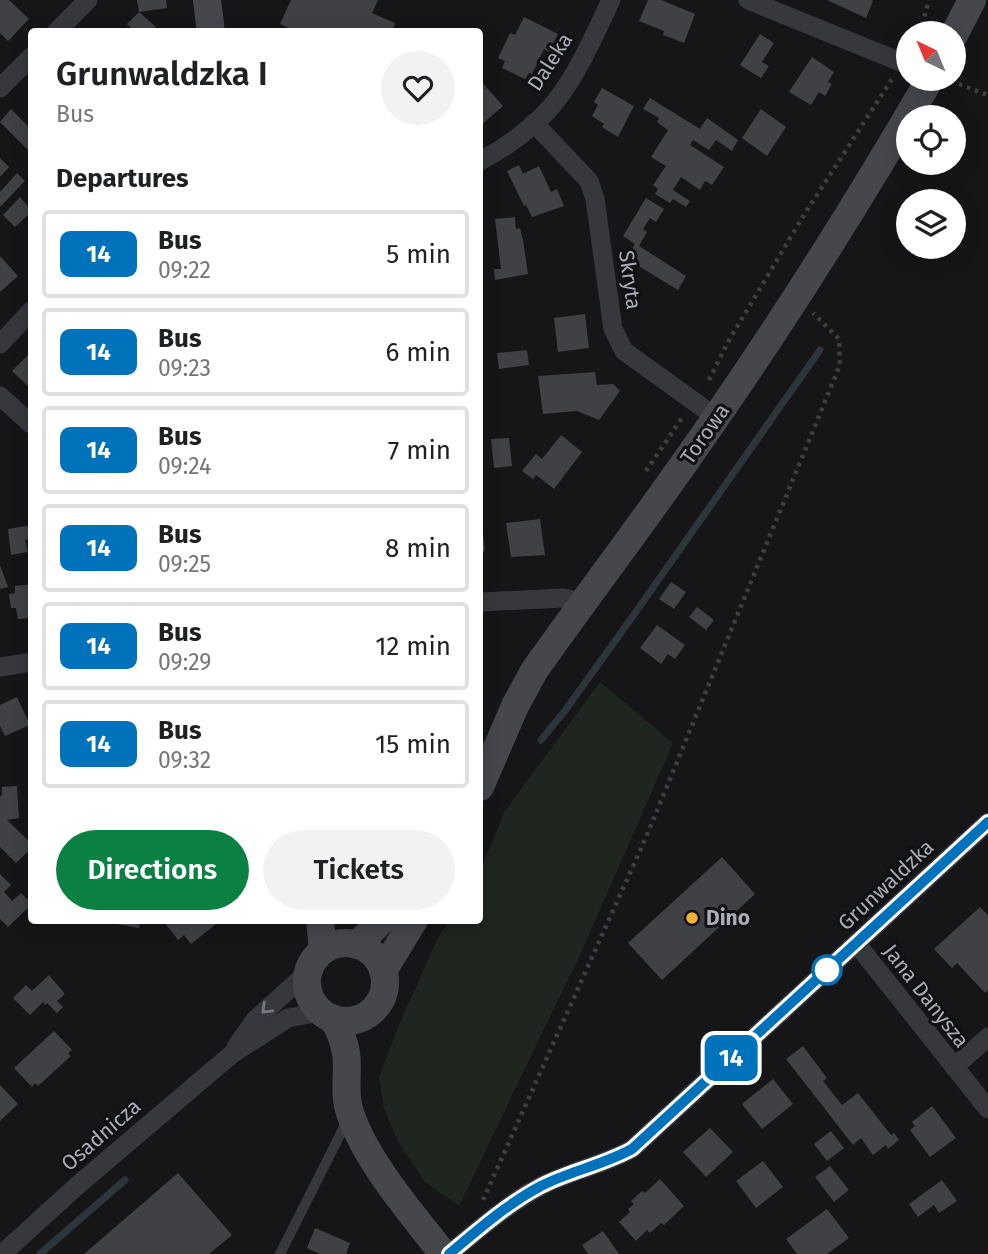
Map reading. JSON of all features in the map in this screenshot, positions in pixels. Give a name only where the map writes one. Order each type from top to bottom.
[{"type":"street","points":[[60,28],[88,0]]},
{"type":"street","points":[[207,0],[210,28]]},
{"type":"street","name":"Daleka","points":[[483,160],[534,122],[556,101],[586,52],[611,0]]},
{"type":"street","points":[[748,0],[896,60]]},
{"type":"street","points":[[961,21],[972,0]]},
{"type":"street","points":[[0,88],[28,60]]},
{"type":"street","name":"Torowa","points":[[483,780],[510,717],[534,671],[717,418],[856,205],[923,91]]},
{"type":"street","name":"Skryta","points":[[534,122],[589,181],[595,199],[613,329],[624,351],[717,418]]},
{"type":"street","points":[[0,344],[28,314]]},
{"type":"street","points":[[0,396],[28,421]]},
{"type":"street","points":[[483,602],[563,598],[582,602]]},
{"type":"street","points":[[0,667],[28,663]]},
{"type":"street","name":"Grunwaldzka","points":[[449,1254],[518,1199],[543,1185],[613,1159],[632,1149],[988,822]]},
{"type":"street","points":[[320,924],[316,961],[307,985],[310,998],[339,1028],[345,1051],[346,1093],[350,1114],[386,1177],[443,1254]]},
{"type":"street","points":[[316,961],[334,944],[346,943],[350,933],[372,924]]},
{"type":"street","points":[[383,971],[412,924]]},
{"type":"street","points":[[346,1073],[383,995],[385,983],[378,959],[350,933]]},
{"type":"street","name":"Jana Danysza","points":[[856,943],[988,1109]]},
{"type":"street","name":"Osadnicza","points":[[232,1054],[255,1020],[316,961]]},
{"type":"street","points":[[327,1015],[342,1021],[355,1020],[376,1006]]},
{"type":"street","name":"Osadnicza","points":[[2,1254],[85,1178],[232,1054],[288,1018],[327,1015]]},
{"type":"street","points":[[954,1068],[988,1037]]},
{"type":"lane","points":[[280,1254],[350,1114]]},
{"type":"path","points":[[923,21],[929,0]]},
{"type":"path","points":[[966,87],[988,95]]},
{"type":"path","points":[[488,1222],[478,1211],[647,835],[840,365],[839,339],[797,297]]},
{"type":"shaded area","points":[[600,682],[673,743],[585,944],[459,1206],[424,1181],[398,1141],[384,1109],[379,1077],[399,1025],[438,938],[447,924],[483,924],[483,863],[505,811]]},
{"type":"building","points":[[0,0],[9,0],[29,19],[8,41],[0,33]]},
{"type":"building","points":[[137,0],[166,0],[167,8],[139,12]]},
{"type":"building","points":[[291,0],[378,0],[372,13],[395,23],[393,28],[288,28],[280,24]]},
{"type":"building","points":[[648,0],[661,0],[695,14],[684,43],[639,21]]},
{"type":"building","points":[[827,0],[871,0],[873,1],[866,18]]},
{"type":"building","points":[[139,12],[156,27],[131,28],[127,24]]},
{"type":"building","points":[[524,17],[558,34],[549,52],[544,49],[532,74],[529,73],[525,79],[502,68],[505,61],[498,58],[510,33],[515,35]]},
{"type":"building","points":[[760,34],[774,43],[762,62],[769,66],[761,78],[740,65]]},
{"type":"building","points":[[812,57],[834,72],[828,82],[832,84],[825,96],[819,92],[811,105],[789,92]]},
{"type":"building","points":[[483,83],[503,106],[483,123]]},
{"type":"building","points":[[602,88],[634,106],[618,137],[602,127],[604,124],[592,116],[598,105],[594,102]]},
{"type":"building","points":[[650,98],[700,129],[707,118],[738,140],[732,151],[716,140],[709,150],[693,140],[690,145],[724,167],[712,185],[705,181],[700,190],[681,177],[673,190],[690,201],[686,207],[673,199],[670,203],[655,194],[658,189],[653,185],[666,166],[651,157],[668,130],[657,122],[659,118],[643,109]]},
{"type":"building","points":[[11,109],[28,126],[28,150],[0,122]]},
{"type":"building","points":[[761,109],[786,127],[767,156],[742,138]]},
{"type":"building","points":[[0,158],[9,167],[0,177]]},
{"type":"building","points":[[519,165],[523,174],[539,166],[551,192],[557,189],[564,206],[532,217],[507,171]]},
{"type":"building","points":[[17,173],[25,181],[0,207],[0,192]]},
{"type":"building","points":[[20,197],[28,206],[28,215],[15,227],[3,215]]},
{"type":"building","points":[[646,198],[664,209],[656,222],[650,218],[643,229],[647,232],[639,246],[686,276],[678,290],[637,265],[634,269],[627,264],[630,260],[627,258],[635,244],[623,236]]},
{"type":"building","points":[[515,217],[516,229],[520,228],[523,240],[528,274],[495,280],[494,269],[501,269],[495,219]]},
{"type":"building","points":[[0,256],[18,276],[0,292]]},
{"type":"building","points":[[585,314],[589,348],[558,352],[554,318]]},
{"type":"building","points":[[527,350],[529,365],[499,369],[497,353]]},
{"type":"building","points":[[28,355],[28,386],[12,371]]},
{"type":"building","points":[[595,372],[597,385],[613,384],[620,391],[599,420],[577,411],[543,414],[538,376]]},
{"type":"building","points":[[561,435],[582,452],[554,489],[536,475],[533,479],[522,471],[536,454],[542,459]]},
{"type":"building","points":[[509,438],[512,466],[494,468],[491,439]]},
{"type":"building","points":[[540,519],[545,555],[511,557],[506,523]]},
{"type":"building","points":[[28,526],[28,540],[25,540],[28,552],[11,555],[8,529]]},
{"type":"building","points":[[0,565],[8,587],[0,589]]},
{"type":"building","points":[[671,582],[686,592],[674,609],[659,599]]},
{"type":"building","points":[[28,584],[28,618],[18,619],[16,608],[11,608],[9,594],[15,593],[15,586]]},
{"type":"building","points":[[697,607],[714,620],[706,630],[689,617]]},
{"type":"building","points":[[657,625],[685,645],[675,659],[668,654],[661,664],[640,648]]},
{"type":"building","points":[[17,697],[28,726],[5,736],[0,726],[0,705]]},
{"type":"building","points":[[17,786],[19,818],[7,820],[28,840],[28,852],[16,863],[0,847],[2,787]]},
{"type":"building","name":"Dino","points":[[722,857],[755,894],[662,980],[628,943]]},
{"type":"building","points":[[0,874],[11,885],[4,892],[12,901],[21,893],[28,900],[28,908],[8,927],[0,919]]},
{"type":"building","points":[[980,907],[988,915],[988,990],[985,993],[957,963],[952,968],[934,949]]},
{"type":"building","points":[[116,924],[140,924],[139,928]]},
{"type":"building","points":[[166,924],[216,924],[191,944],[184,935],[178,940]]},
{"type":"building","points":[[49,975],[65,994],[57,1001],[63,1007],[57,1013],[43,1002],[30,1015],[13,998],[26,985],[32,991]]},
{"type":"building","points":[[54,1031],[72,1050],[68,1053],[71,1056],[38,1086],[35,1083],[32,1087],[14,1068]]},
{"type":"building","points":[[803,1046],[827,1078],[823,1081],[842,1105],[858,1093],[891,1135],[894,1133],[899,1140],[888,1149],[886,1145],[873,1155],[861,1138],[853,1145],[786,1059]]},
{"type":"building","points":[[773,1079],[793,1104],[762,1129],[742,1104]]},
{"type":"building","points":[[0,1085],[18,1104],[0,1121]]},
{"type":"building","points":[[932,1106],[956,1138],[930,1157],[910,1130],[915,1126],[912,1122]]},
{"type":"building","points":[[710,1128],[733,1152],[706,1177],[683,1152]]},
{"type":"building","points":[[831,1131],[844,1148],[827,1161],[814,1144]]},
{"type":"building","points":[[763,1161],[783,1187],[756,1208],[736,1181]]},
{"type":"building","points":[[830,1166],[849,1190],[834,1202],[815,1177]]},
{"type":"building","points":[[178,1173],[232,1235],[209,1254],[84,1254]]},
{"type":"building","points":[[660,1179],[684,1206],[664,1225],[661,1223],[650,1233],[647,1230],[636,1241],[619,1222],[630,1212],[628,1209],[634,1204],[631,1201]]},
{"type":"building","points":[[942,1180],[957,1201],[939,1213],[934,1205],[918,1217],[909,1204]]},
{"type":"building","points":[[827,1209],[849,1238],[827,1254],[797,1254],[786,1239]]},
{"type":"building","points":[[315,1228],[350,1243],[346,1254],[320,1254],[307,1248]]},
{"type":"building","points":[[603,1231],[619,1254],[588,1254],[582,1245]]},
{"type":"waterway","points":[[541,740],[633,616],[820,350]]},
{"type":"waterway","points":[[40,1254],[125,1180]]},
{"type":"bus line","name":"14","points":[[449,1254],[518,1199],[543,1185],[613,1159],[632,1149],[988,822]]},
{"type":"place","name":"Dino","points":[[692,918]]}]
